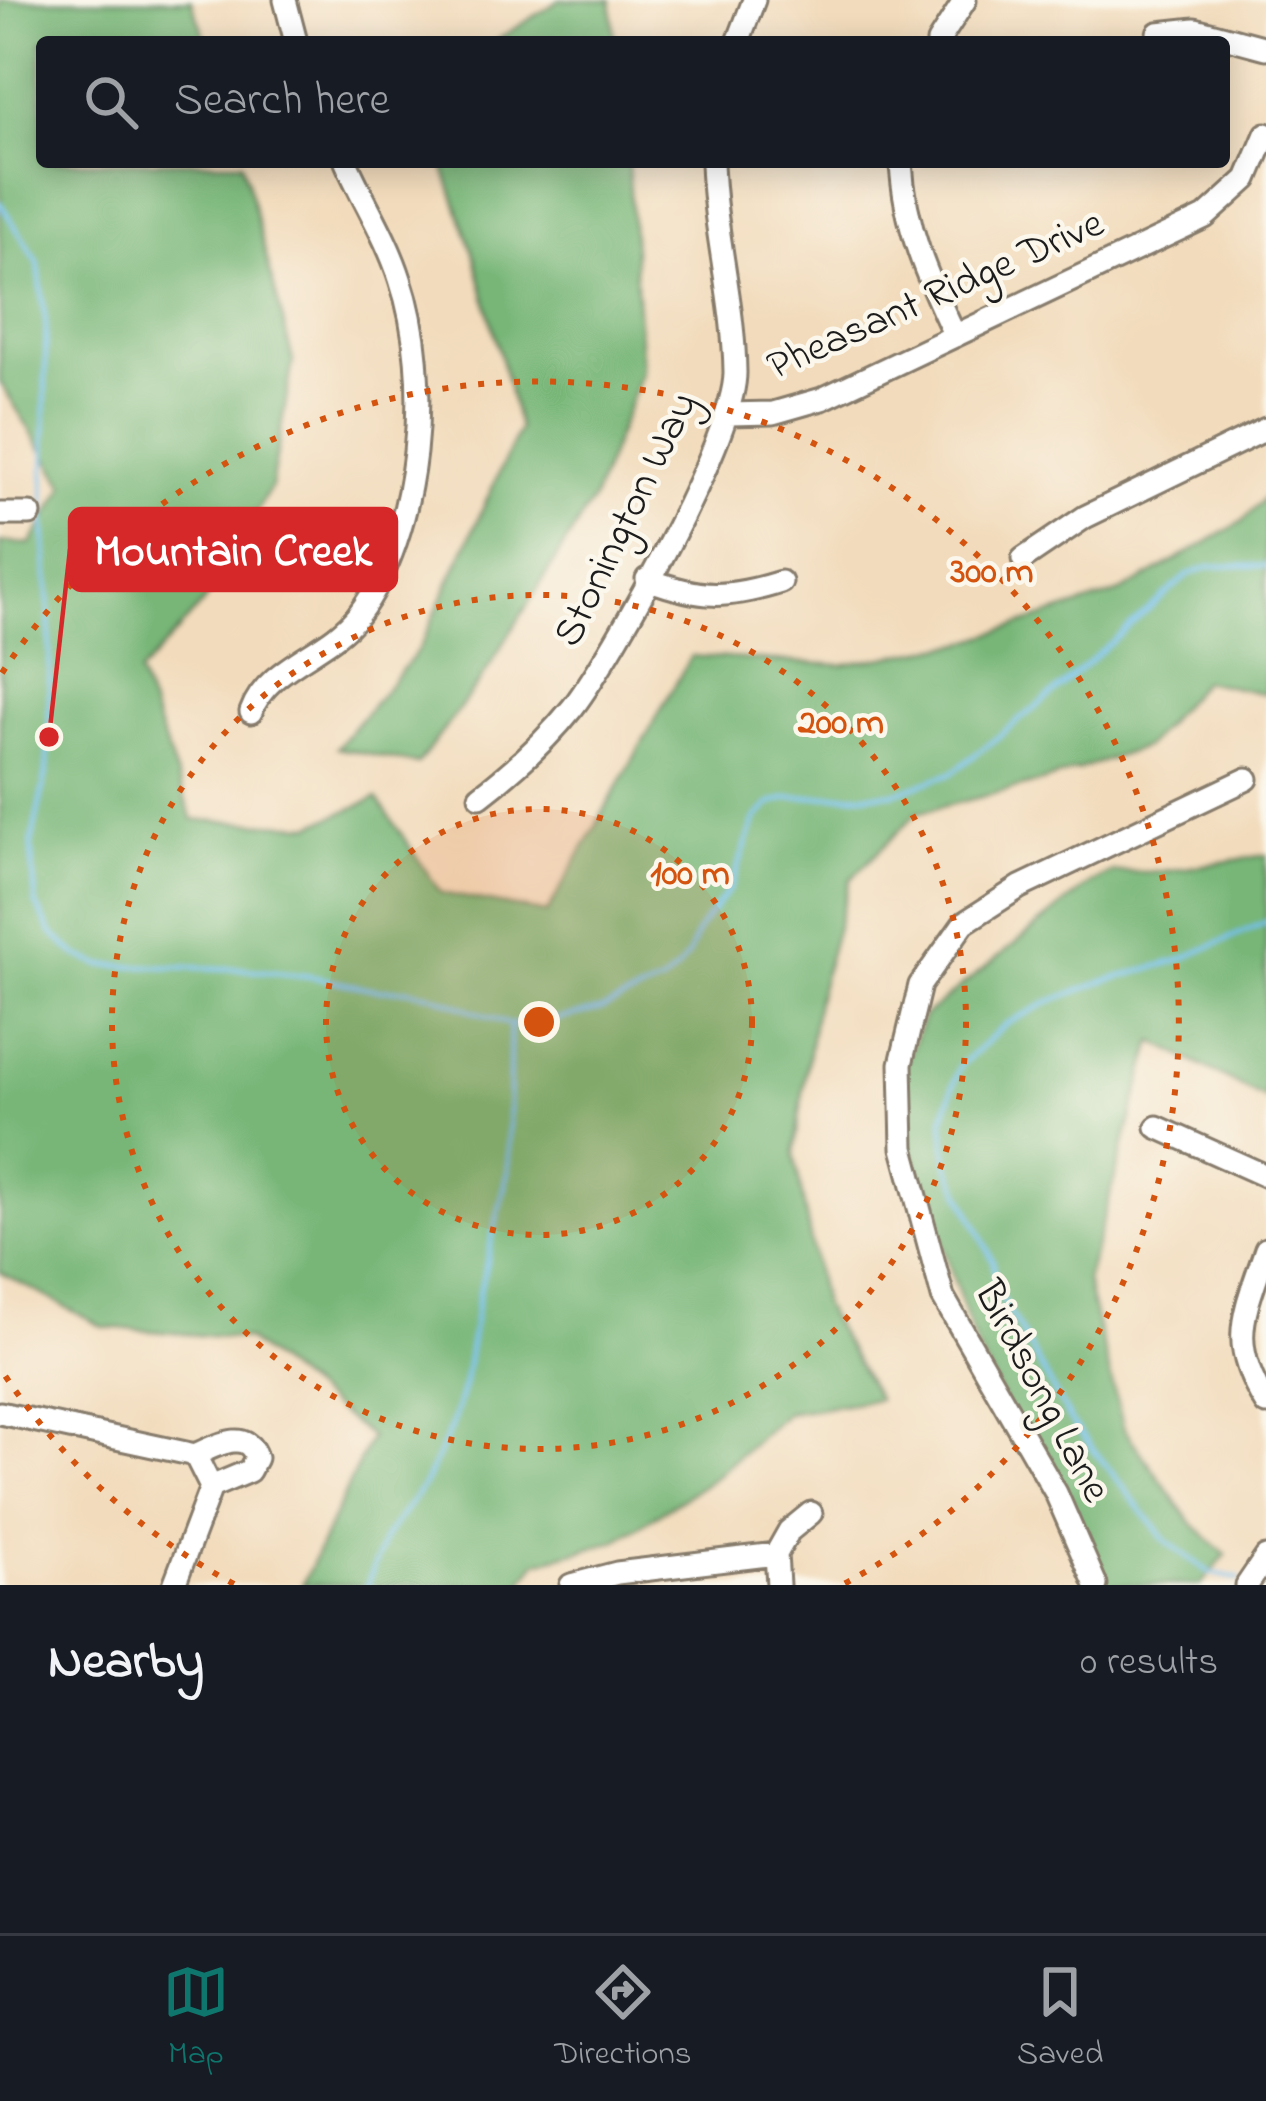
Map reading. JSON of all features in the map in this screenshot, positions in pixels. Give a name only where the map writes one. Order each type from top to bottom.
[{"type":"street","points":[[285,0],[294,36]]},
{"type":"street","points":[[740,36],[754,0]]},
{"type":"street","points":[[942,36],[965,0]]},
{"type":"street","points":[[1158,34],[1195,29],[1221,36]]},
{"type":"street","points":[[1230,38],[1266,48]]},
{"type":"street","name":"Pheasant Ridge Drive","points":[[728,414],[797,408],[1205,217],[1236,194],[1266,134]]},
{"type":"street","points":[[251,712],[256,697],[271,681],[332,642],[360,612],[387,561],[411,474],[417,383],[410,315],[399,276],[349,168]]},
{"type":"street","name":"Stonington Way","points":[[480,796],[529,756],[602,666],[728,414],[736,375],[713,168]]},
{"type":"street","points":[[901,168],[913,237],[955,336]]},
{"type":"street","points":[[1023,559],[1084,517],[1266,429]]},
{"type":"street","points":[[0,514],[30,514]]},
{"type":"street","points":[[647,579],[679,590],[724,596],[781,581]]},
{"type":"street","name":"Birdsong Lane","points":[[1096,1585],[1056,1493],[943,1297],[902,1148],[901,1064],[920,985],[964,923],[1020,887],[1247,779]]},
{"type":"street","points":[[1156,1126],[1266,1176]]},
{"type":"street","points":[[1266,1250],[1241,1338],[1247,1370],[1266,1404]]},
{"type":"street","points":[[0,1413],[195,1455],[231,1441],[247,1442],[254,1448],[256,1458],[249,1471],[211,1487],[174,1585]]},
{"type":"street","points":[[195,1455],[211,1487]]},
{"type":"street","points":[[778,1585],[776,1554],[789,1531],[811,1513]]},
{"type":"street","points":[[571,1585],[617,1573],[776,1554]]},
{"type":"street","points":[[1247,1585],[1266,1557]]},
{"type":"green space","points":[[0,0],[191,0],[205,36],[36,36],[36,168],[244,168],[293,361],[271,487],[203,603],[139,674],[193,820],[312,825],[377,798],[441,893],[547,913],[691,656],[841,665],[963,643],[1121,592],[1243,521],[1266,496],[1266,694],[1203,681],[1145,747],[1045,781],[917,813],[850,880],[817,999],[794,1153],[823,1306],[878,1399],[786,1413],[714,1478],[616,1541],[537,1562],[520,1585],[302,1585],[371,1437],[246,1339],[103,1327],[0,1272],[0,542],[31,544],[65,486],[0,382]]},
{"type":"green space","points":[[560,0],[611,0],[614,36],[503,36]]},
{"type":"green space","points":[[444,168],[628,168],[642,371],[593,499],[481,680],[418,764],[337,748],[419,649],[519,429],[475,258]]},
{"type":"green space","points":[[1266,855],[1266,1099],[1153,1041],[1086,1281],[1124,1429],[1193,1525],[1226,1555],[1201,1585],[1098,1585],[976,1346],[893,1095],[924,1016],[1090,884],[1113,872],[1161,872]]},
{"type":"waterway","points":[[0,203],[38,262],[46,325],[49,737],[31,845],[36,904],[51,932],[76,955],[100,965],[242,969],[378,990],[407,990],[510,1025],[600,1010],[662,983],[677,970],[699,928],[731,887],[755,820],[770,804],[788,798],[895,793],[952,773],[1050,696],[1188,575],[1211,566],[1266,566]]},
{"type":"waterway","points":[[1239,1579],[1210,1573],[1166,1541],[1070,1420],[997,1289],[993,1261],[948,1165],[943,1120],[959,1067],[1006,1024],[1051,1001],[1180,960],[1266,922]]},
{"type":"waterway","points":[[367,1585],[385,1537],[424,1485],[452,1425],[464,1384],[478,1298],[508,1172],[510,1025]]},
{"type":"place","name":"Mountain Creek","points":[[49,737]]}]
